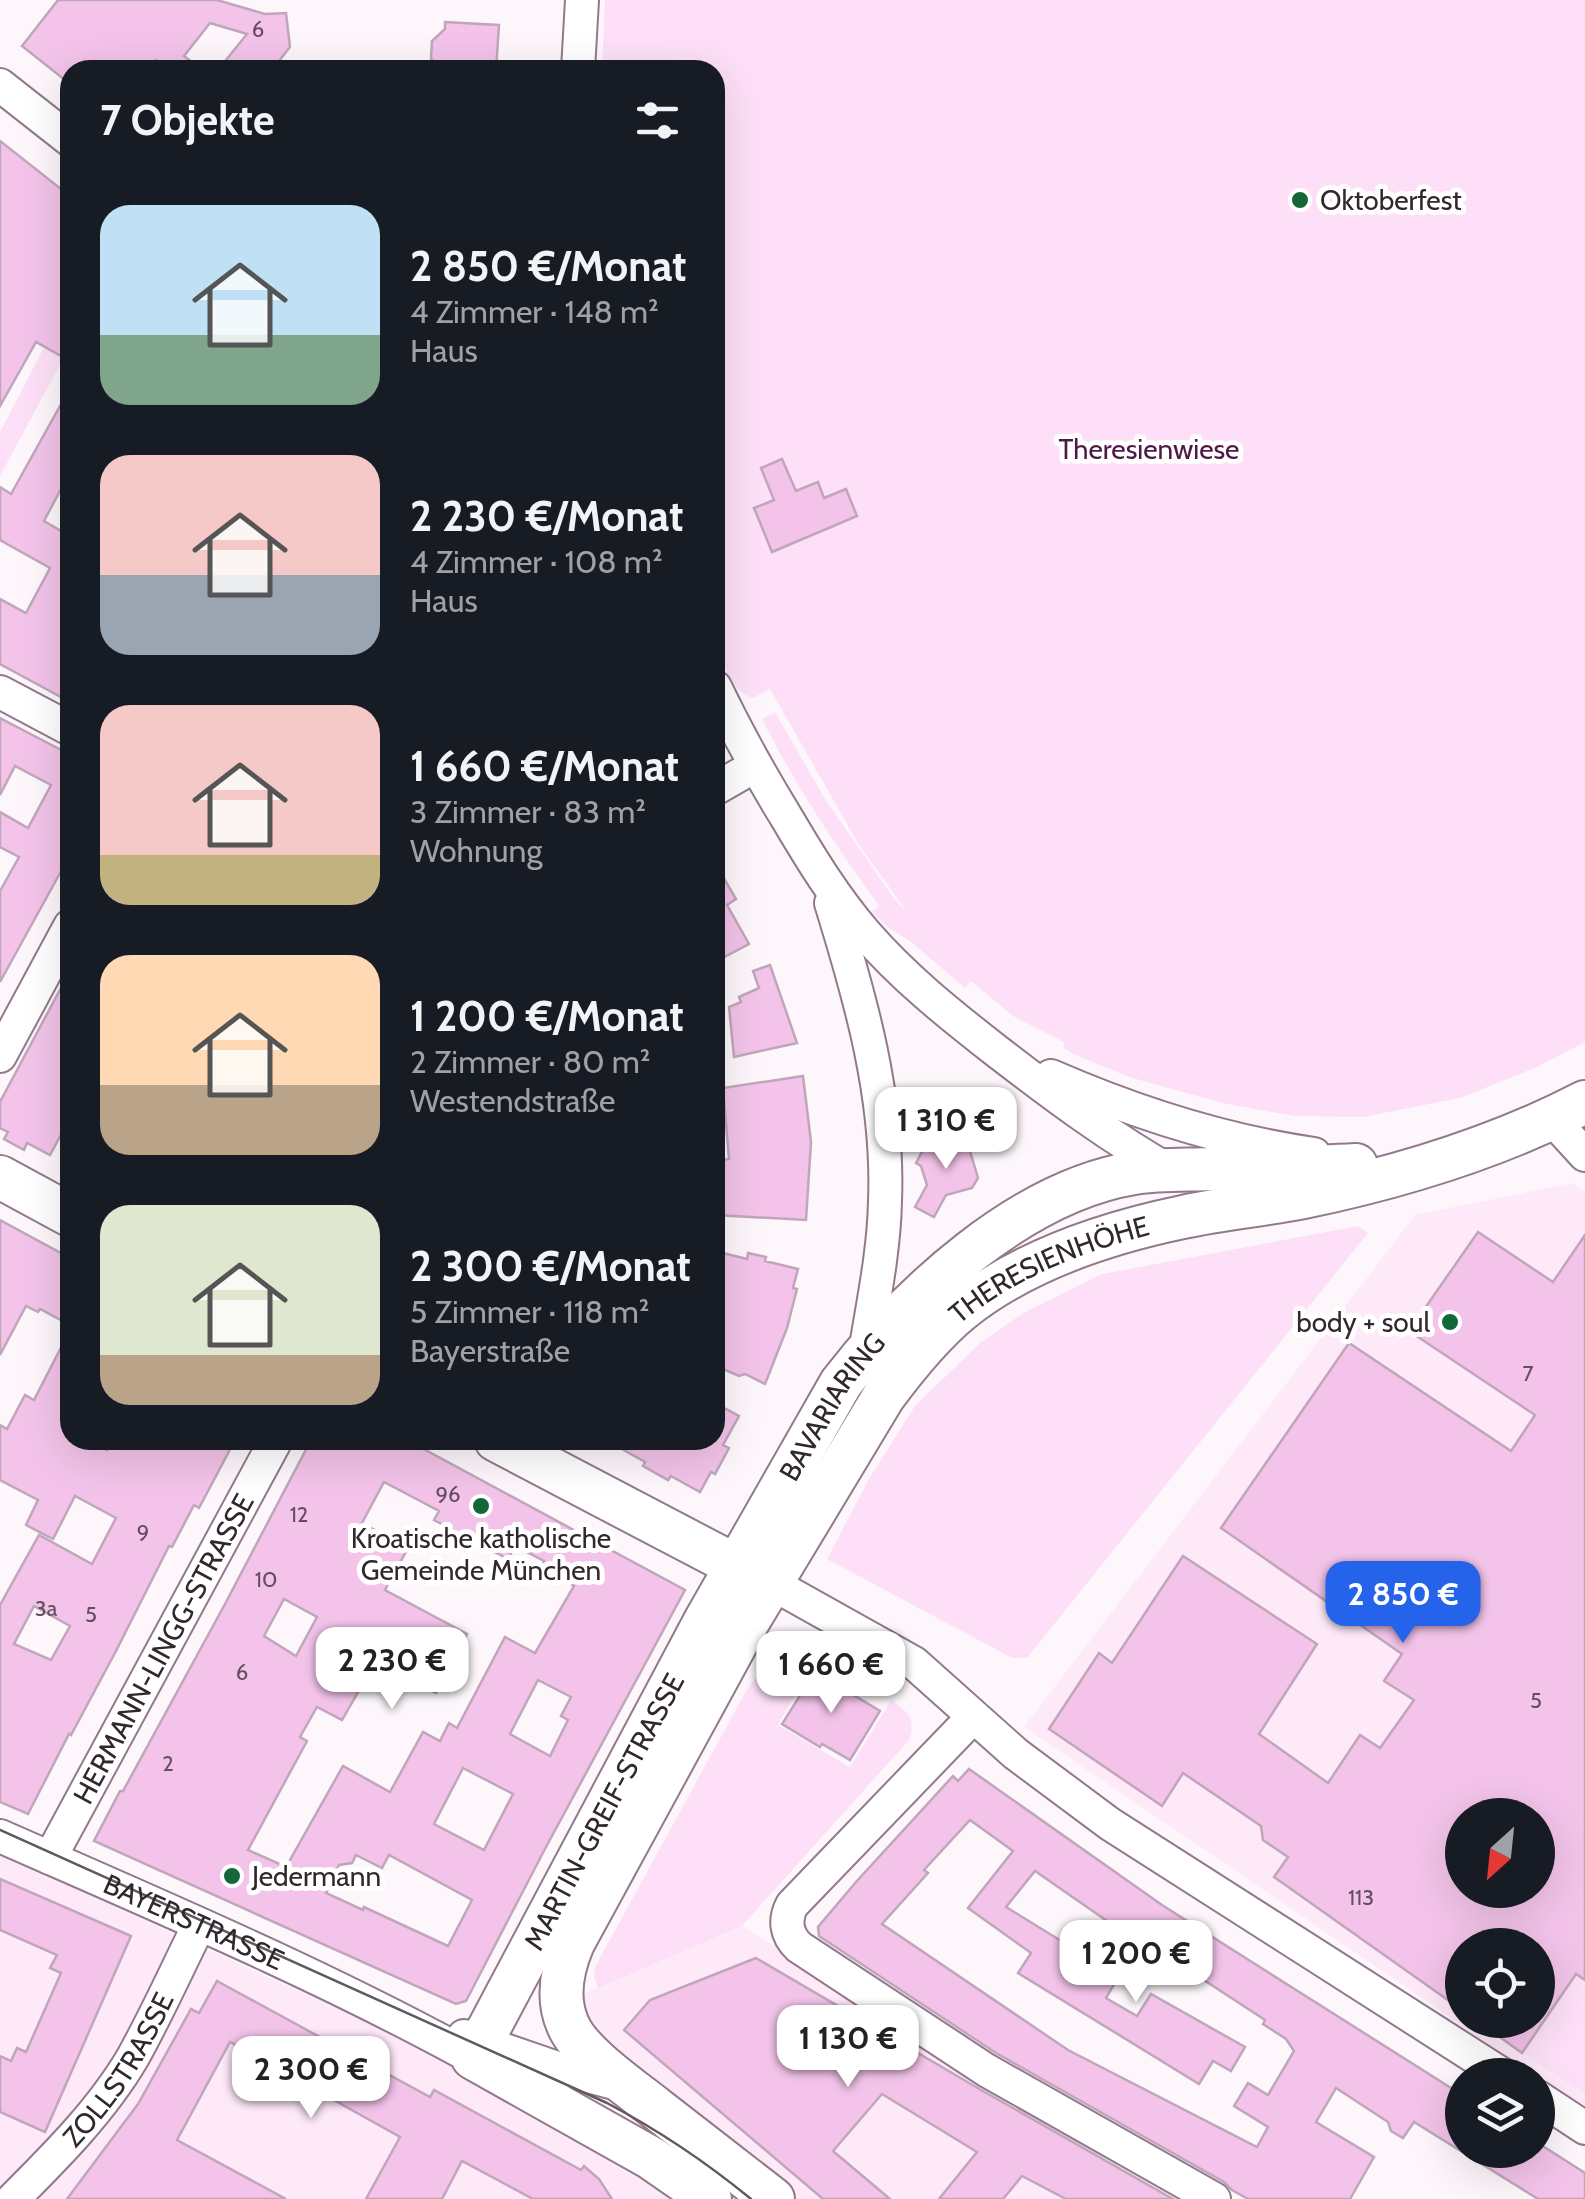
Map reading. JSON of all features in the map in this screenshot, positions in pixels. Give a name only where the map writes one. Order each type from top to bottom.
[{"type":"main road","name":"THERESIENHÖHE","points":[[884,1396],[933,1336],[959,1312],[986,1292],[1051,1257],[1182,1217],[1367,1183],[1461,1153],[1569,1110]]},
{"type":"main road","name":"THERESIENHÖHE","points":[[865,1352],[937,1280],[1023,1215],[1093,1183],[1137,1172],[1387,1164],[1461,1153]]},
{"type":"main road","points":[[0,1177],[60,1209]]},
{"type":"main road","name":"BAVARIARING","points":[[754,1574],[833,1398],[865,1352]]},
{"type":"main road","name":"BAVARIARING","points":[[754,1574],[884,1396]]},
{"type":"main road","points":[[515,1450],[754,1574]]},
{"type":"main road","name":"MARTIN-GREIF-STRASSE","points":[[477,2050],[604,1808],[754,1574]]},
{"type":"main road","name":"MARTIN-GREIF-STRASSE","points":[[631,2088],[571,2032],[562,2004],[565,1966],[754,1574]]},
{"type":"main road","name":"BAYERSTRASSE","points":[[477,2050],[671,2170],[710,2199]]},
{"type":"main road","name":"BAYERSTRASSE","points":[[631,2088],[773,2199]]},
{"type":"street","points":[[579,60],[582,0]]},
{"type":"street","points":[[0,86],[60,132]]},
{"type":"street","points":[[0,692],[60,724]]},
{"type":"street","name":"BAVARIARING","points":[[725,707],[755,766],[824,880],[901,972],[951,1016],[1092,1122],[1170,1170]]},
{"type":"street","points":[[725,783],[755,766]]},
{"type":"street","name":"BAVARIARING","points":[[824,880],[866,1026],[878,1082],[885,1150],[882,1247],[865,1352]]},
{"type":"street","points":[[0,1056],[60,945]]},
{"type":"street","name":"BAVARIARING","points":[[993,1048],[1076,1087],[1164,1120],[1296,1152],[1387,1164]]},
{"type":"street","points":[[1569,1110],[1585,1155]]},
{"type":"street","points":[[1131,1230],[1158,1198],[1170,1170],[1173,1148],[1164,1120]]},
{"type":"street","name":"THERESIENHÖHE","points":[[1170,1170],[1248,1205]]},
{"type":"street","name":"HERMANN-LINGG-STRASSE","points":[[50,1858],[271,1450]]},
{"type":"street","points":[[754,1574],[914,1663],[1016,1754],[1110,1824],[1477,2058]]},
{"type":"street","points":[[972,1717],[792,1904],[787,1929],[793,1941],[986,2070],[1214,2199]]},
{"type":"street","name":"BAYERSTRASSE","points":[[0,1836],[477,2050],[631,2088]]},
{"type":"street","name":"ZOLLSTRASSE","points":[[13,2199],[111,2090],[132,2057],[199,1925]]},
{"type":"street","points":[[1555,2108],[1585,2128]]},
{"type":"shaded area","points":[[1572,1183],[1585,1192],[1585,2109],[1555,2089],[1555,2058],[1510,2058],[1481,2038],[1555,2038],[1555,1928],[1445,1928],[1445,2014],[1024,1727],[1415,1215]]},
{"type":"shaded area","points":[[0,1854],[438,2055],[695,2199],[0,2199]]},
{"type":"shaded area","points":[[742,1926],[1107,2153],[1081,2199],[790,2199],[598,2044],[578,1996]]},
{"type":"green space","name":"Theresienwiese","points":[[605,0],[1585,0],[1585,1042],[1537,1067],[1460,1098],[1363,1117],[1294,1116],[1222,1103],[1129,1077],[1073,1054],[1063,1047],[1064,1042],[1013,1016],[971,981],[965,988],[887,927],[872,912],[879,906],[817,815],[762,719],[775,712],[825,799],[907,912],[859,845],[770,689],[753,698],[739,689],[725,667],[725,60],[602,60]]},
{"type":"green space","points":[[52,332],[60,338],[60,365],[0,476],[0,432]]},
{"type":"green space","points":[[1358,1226],[1368,1233],[1027,1658],[1012,1658],[827,1559],[869,1479],[915,1406],[980,1343],[1025,1312],[1102,1274]]},
{"type":"green space","points":[[781,1645],[816,1658],[778,1725],[850,1767],[891,1700],[909,1715],[910,1739],[742,1926],[598,1988],[595,1967],[746,1691]]},
{"type":"green space","points":[[1576,1974],[1585,1974],[1585,2094],[1555,2074],[1555,2058],[1531,2058],[1523,2053],[1533,2038],[1555,2038],[1555,2005]]},
{"type":"building","points":[[58,0],[217,0],[265,14],[286,13],[290,47],[280,60],[226,60],[247,34],[210,23],[184,56],[189,60],[60,60],[60,76],[22,46]]},
{"type":"building","points":[[445,22],[499,25],[497,60],[432,60],[432,41],[445,29]]},
{"type":"building","points":[[0,141],[60,188],[60,355],[36,342],[0,406]]},
{"type":"building","points":[[60,406],[60,491],[44,521],[60,530],[60,697],[0,664],[0,599],[26,613],[50,568],[0,540],[0,487],[11,494]]},
{"type":"building","points":[[782,459],[796,491],[818,482],[824,498],[846,489],[857,516],[772,552],[754,508],[774,500],[761,468]]},
{"type":"building","points":[[0,718],[60,749],[60,873],[0,982],[0,891],[19,857],[0,847],[0,812],[28,828],[51,785],[15,766],[0,795]]},
{"type":"building","points":[[725,880],[736,899],[727,905],[749,944],[725,957]]},
{"type":"building","points":[[770,965],[797,1043],[734,1057],[729,1007],[741,1002],[739,997],[759,988],[753,971]]},
{"type":"building","points":[[60,990],[60,1136],[50,1155],[27,1143],[24,1150],[4,1139],[8,1132],[0,1128],[0,1102]]},
{"type":"building","points":[[803,1076],[811,1142],[806,1220],[725,1216],[725,1160],[729,1159],[725,1088]]},
{"type":"building","points":[[957,1131],[975,1141],[970,1151],[978,1178],[972,1188],[946,1195],[934,1217],[915,1207],[927,1185],[921,1166],[916,1163],[924,1148],[952,1141]]},
{"type":"building","points":[[0,1220],[60,1253],[60,1320],[26,1306],[0,1355]]},
{"type":"building","points":[[1478,1232],[1553,1282],[1585,1235],[1585,1980],[1576,1974],[1555,2005],[1555,1928],[1445,1928],[1445,1998],[1274,1877],[1288,1857],[1263,1840],[1261,1826],[1183,1773],[1162,1806],[1049,1729],[1099,1653],[1112,1663],[1183,1556],[1317,1644],[1259,1734],[1328,1783],[1360,1735],[1380,1748],[1414,1700],[1384,1681],[1402,1654],[1221,1528],[1349,1343],[1511,1451],[1535,1415],[1409,1331]]},
{"type":"building","points":[[748,1253],[798,1269],[793,1288],[797,1289],[765,1384],[745,1374],[739,1376],[725,1370],[725,1254],[747,1259]]},
{"type":"building","points":[[60,1349],[60,1450],[230,1450],[199,1508],[194,1505],[172,1547],[169,1546],[28,1814],[0,1802],[0,1605],[39,1535],[92,1564],[116,1518],[75,1496],[53,1539],[26,1525],[38,1500],[0,1480],[0,1425],[7,1429],[25,1395],[34,1400]],"holes":[[[34,1606],[70,1626],[51,1660],[14,1644]]]},
{"type":"building","points":[[725,1408],[739,1416],[725,1441]]},
{"type":"building","points":[[729,1448],[700,1492],[671,1476],[668,1480],[643,1466],[645,1462],[624,1450]]},
{"type":"building","points":[[306,1450],[426,1450],[685,1590],[466,2001],[456,2004],[94,1841]],"holes":[[[384,1482],[439,1511],[434,1520],[508,1559],[515,1546],[544,1561],[541,1567],[574,1586],[535,1653],[505,1637],[457,1728],[449,1723],[440,1741],[423,1732],[390,1792],[343,1766],[286,1867],[248,1850],[307,1741],[300,1737],[317,1707],[342,1720],[376,1661],[436,1693],[467,1634],[385,1590],[408,1548],[362,1523]],[[284,1599],[317,1617],[296,1656],[264,1636]],[[538,1680],[571,1697],[561,1716],[568,1720],[550,1756],[510,1734]],[[463,1768],[513,1794],[484,1850],[434,1824]],[[356,1855],[382,1868],[389,1855],[472,1900],[448,1946],[326,1893],[339,1865],[352,1863]]]},
{"type":"building","points":[[820,1672],[880,1711],[850,1760],[782,1724],[809,1681]]},
{"type":"building","points":[[969,1769],[1162,1905],[1445,2084],[1445,2141],[1414,2122],[1403,2138],[1391,2131],[1388,2122],[1336,2088],[1316,2122],[1374,2157],[1350,2199],[1248,2199],[996,2053],[819,1936],[818,1927],[953,1776],[958,1781]],"holes":[[[970,1820],[1013,1851],[968,1908],[1031,1953],[1018,1973],[1199,2084],[1213,2061],[1231,2071],[1245,2047],[1151,1994],[1137,2016],[1106,1998],[1120,1974],[1006,1907],[1035,1871],[1265,2020],[1263,2024],[1286,2039],[1294,2051],[1268,2095],[1248,2083],[1234,2106],[1268,2127],[1257,2147],[1068,2050],[882,1924]]]},
{"type":"building","points":[[0,1879],[131,1936],[45,2132],[0,2112],[0,2056],[11,2061],[17,2048],[26,2052],[61,1973],[50,1968],[57,1955],[0,1930]]},
{"type":"building","points":[[756,1958],[1173,2199],[1066,2199],[1022,2176],[1003,2199],[939,2199],[977,2152],[882,2094],[833,2151],[890,2199],[823,2199],[624,2030],[650,2000]]},
{"type":"building","points":[[217,1981],[430,2097],[434,2090],[581,2170],[584,2166],[599,2179],[612,2199],[533,2199],[462,2161],[442,2199],[366,2199],[400,2137],[230,2042],[177,2140],[286,2199],[67,2199],[138,2104],[191,2009],[199,2013]]},
{"type":"building","points":[[1501,2038],[1532,2038],[1522,2053]]},
{"type":"building","points":[[1555,2154],[1585,2173],[1585,2199],[1538,2199],[1488,2168],[1555,2168]]},
{"type":"tram line","points":[[0,1830],[607,2103],[681,2147],[751,2199]]},
{"type":"place","name":"Oktoberfest","points":[[1300,200]]},
{"type":"place","name":"body + soul","points":[[1450,1322]]},
{"type":"place","name":"Kroatische katholische Gemeinde München","points":[[481,1506]]},
{"type":"place","name":"Jedermann","points":[[232,1876]]}]
